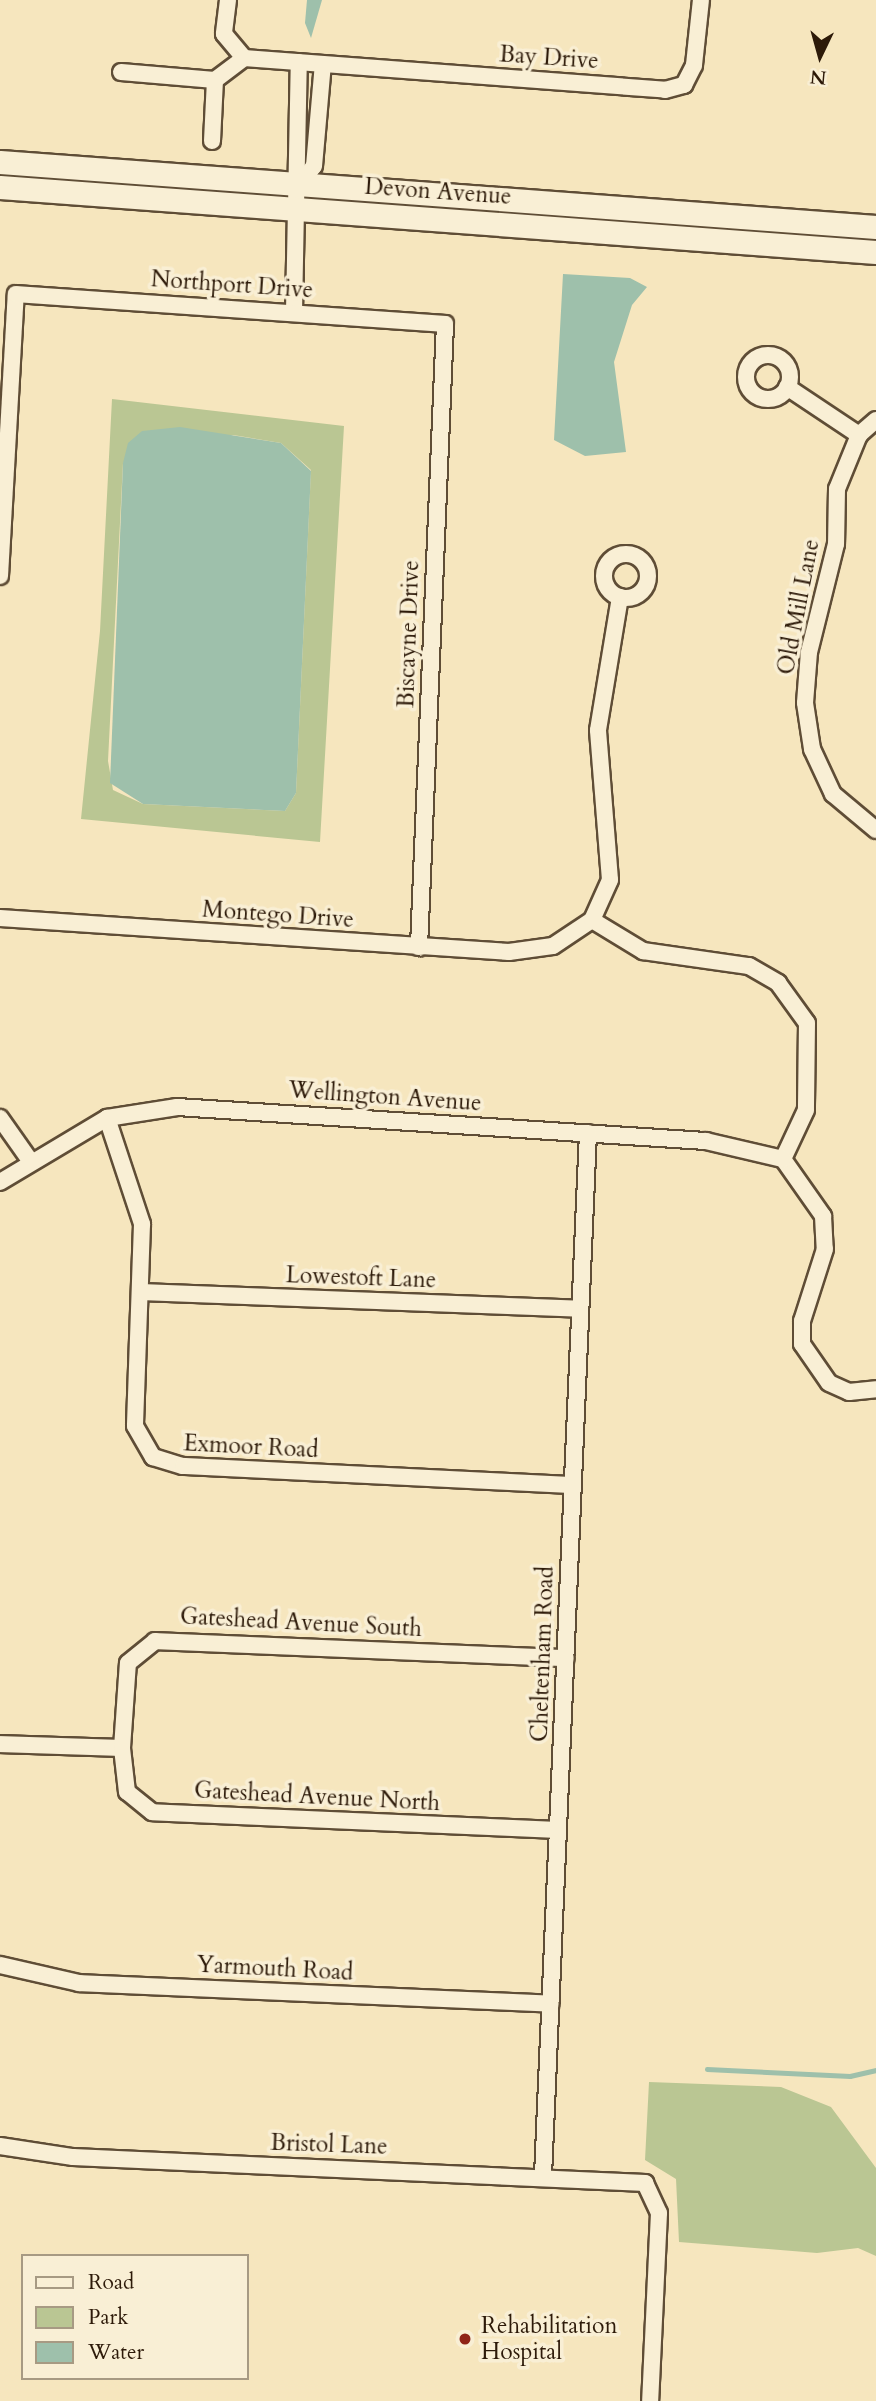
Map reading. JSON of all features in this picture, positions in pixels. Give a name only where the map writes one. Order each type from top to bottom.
[{"type":"main road","name":"Devon Avenue","points":[[0,162],[876,227]]},
{"type":"main road","name":"Devon Avenue","points":[[0,187],[299,207],[876,252]]},
{"type":"street","points":[[121,72],[215,80],[244,58],[224,34],[228,0]]},
{"type":"street","name":"Bay Drive","points":[[244,58],[665,90],[684,85],[694,65],[701,0]]},
{"type":"street","points":[[294,312],[301,183],[294,162],[299,62]]},
{"type":"street","points":[[301,183],[314,166],[323,64]]},
{"type":"street","points":[[212,141],[215,80]]},
{"type":"street","name":"Northport Drive","points":[[0,576],[16,294],[445,324]]},
{"type":"street","name":"Biscayne Drive","points":[[419,947],[445,324]]},
{"type":"street","points":[[788,387],[859,435]]},
{"type":"street","name":"Old Mill Lane","points":[[876,420],[859,435],[836,489],[836,544],[809,652],[805,703],[812,749],[833,794],[876,831]]},
{"type":"street","points":[[620,597],[598,730],[610,880],[592,920],[643,951],[749,966],[794,1001],[807,1023],[809,1076],[806,1110],[783,1159],[822,1216],[825,1249],[802,1321],[802,1344],[829,1382],[849,1392],[876,1389]]},
{"type":"street","name":"Montego Drive","points":[[0,918],[509,953],[553,946],[592,920]]},
{"type":"street","name":"Wellington Avenue","points":[[0,1182],[107,1118],[195,1107],[735,1144],[783,1159]]},
{"type":"street","points":[[0,1118],[32,1162]]},
{"type":"street","name":"Exmoor Road","points":[[107,1118],[142,1224],[142,1292],[135,1426],[144,1449],[163,1463],[573,1485]]},
{"type":"street","name":"Cheltenham Road","points":[[543,2176],[588,1133]]},
{"type":"street","name":"Lowestoft Lane","points":[[142,1292],[579,1309]]},
{"type":"street","name":"Gateshead Avenue South","points":[[122,1748],[128,1663],[155,1641],[566,1658]]},
{"type":"street","points":[[0,1744],[122,1748]]},
{"type":"street","name":"Gateshead Avenue North","points":[[122,1748],[127,1792],[152,1812],[558,1830]]},
{"type":"street","name":"Yarmouth Road","points":[[0,1965],[79,1983],[551,2004]]},
{"type":"street","name":"Bristol Lane","points":[[0,2147],[73,2157],[629,2179],[654,2192],[659,2213],[650,2401]]},
{"type":"green space","points":[[112,399],[344,426],[320,842],[81,819],[100,631]],"holes":[[[233,435],[281,443],[311,470],[296,793],[285,811],[143,804],[113,790],[108,761],[123,463]]]},
{"type":"green space","points":[[649,2082],[781,2087],[831,2107],[876,2168],[876,2256],[858,2248],[817,2253],[679,2242],[676,2179],[645,2160]]},
{"type":"water","points":[[307,0],[322,0],[311,38],[305,23]]},
{"type":"water","points":[[563,274],[630,278],[647,287],[632,305],[614,362],[626,452],[585,456],[554,440]]},
{"type":"water","points":[[180,427],[281,443],[311,471],[296,793],[285,811],[143,804],[110,783],[123,463],[128,443],[142,431]]},
{"type":"waterway","points":[[707,2069],[850,2076],[876,2070]]},
{"type":"place","name":"Rehabilitation Hospital","points":[[465,2339]]}]
